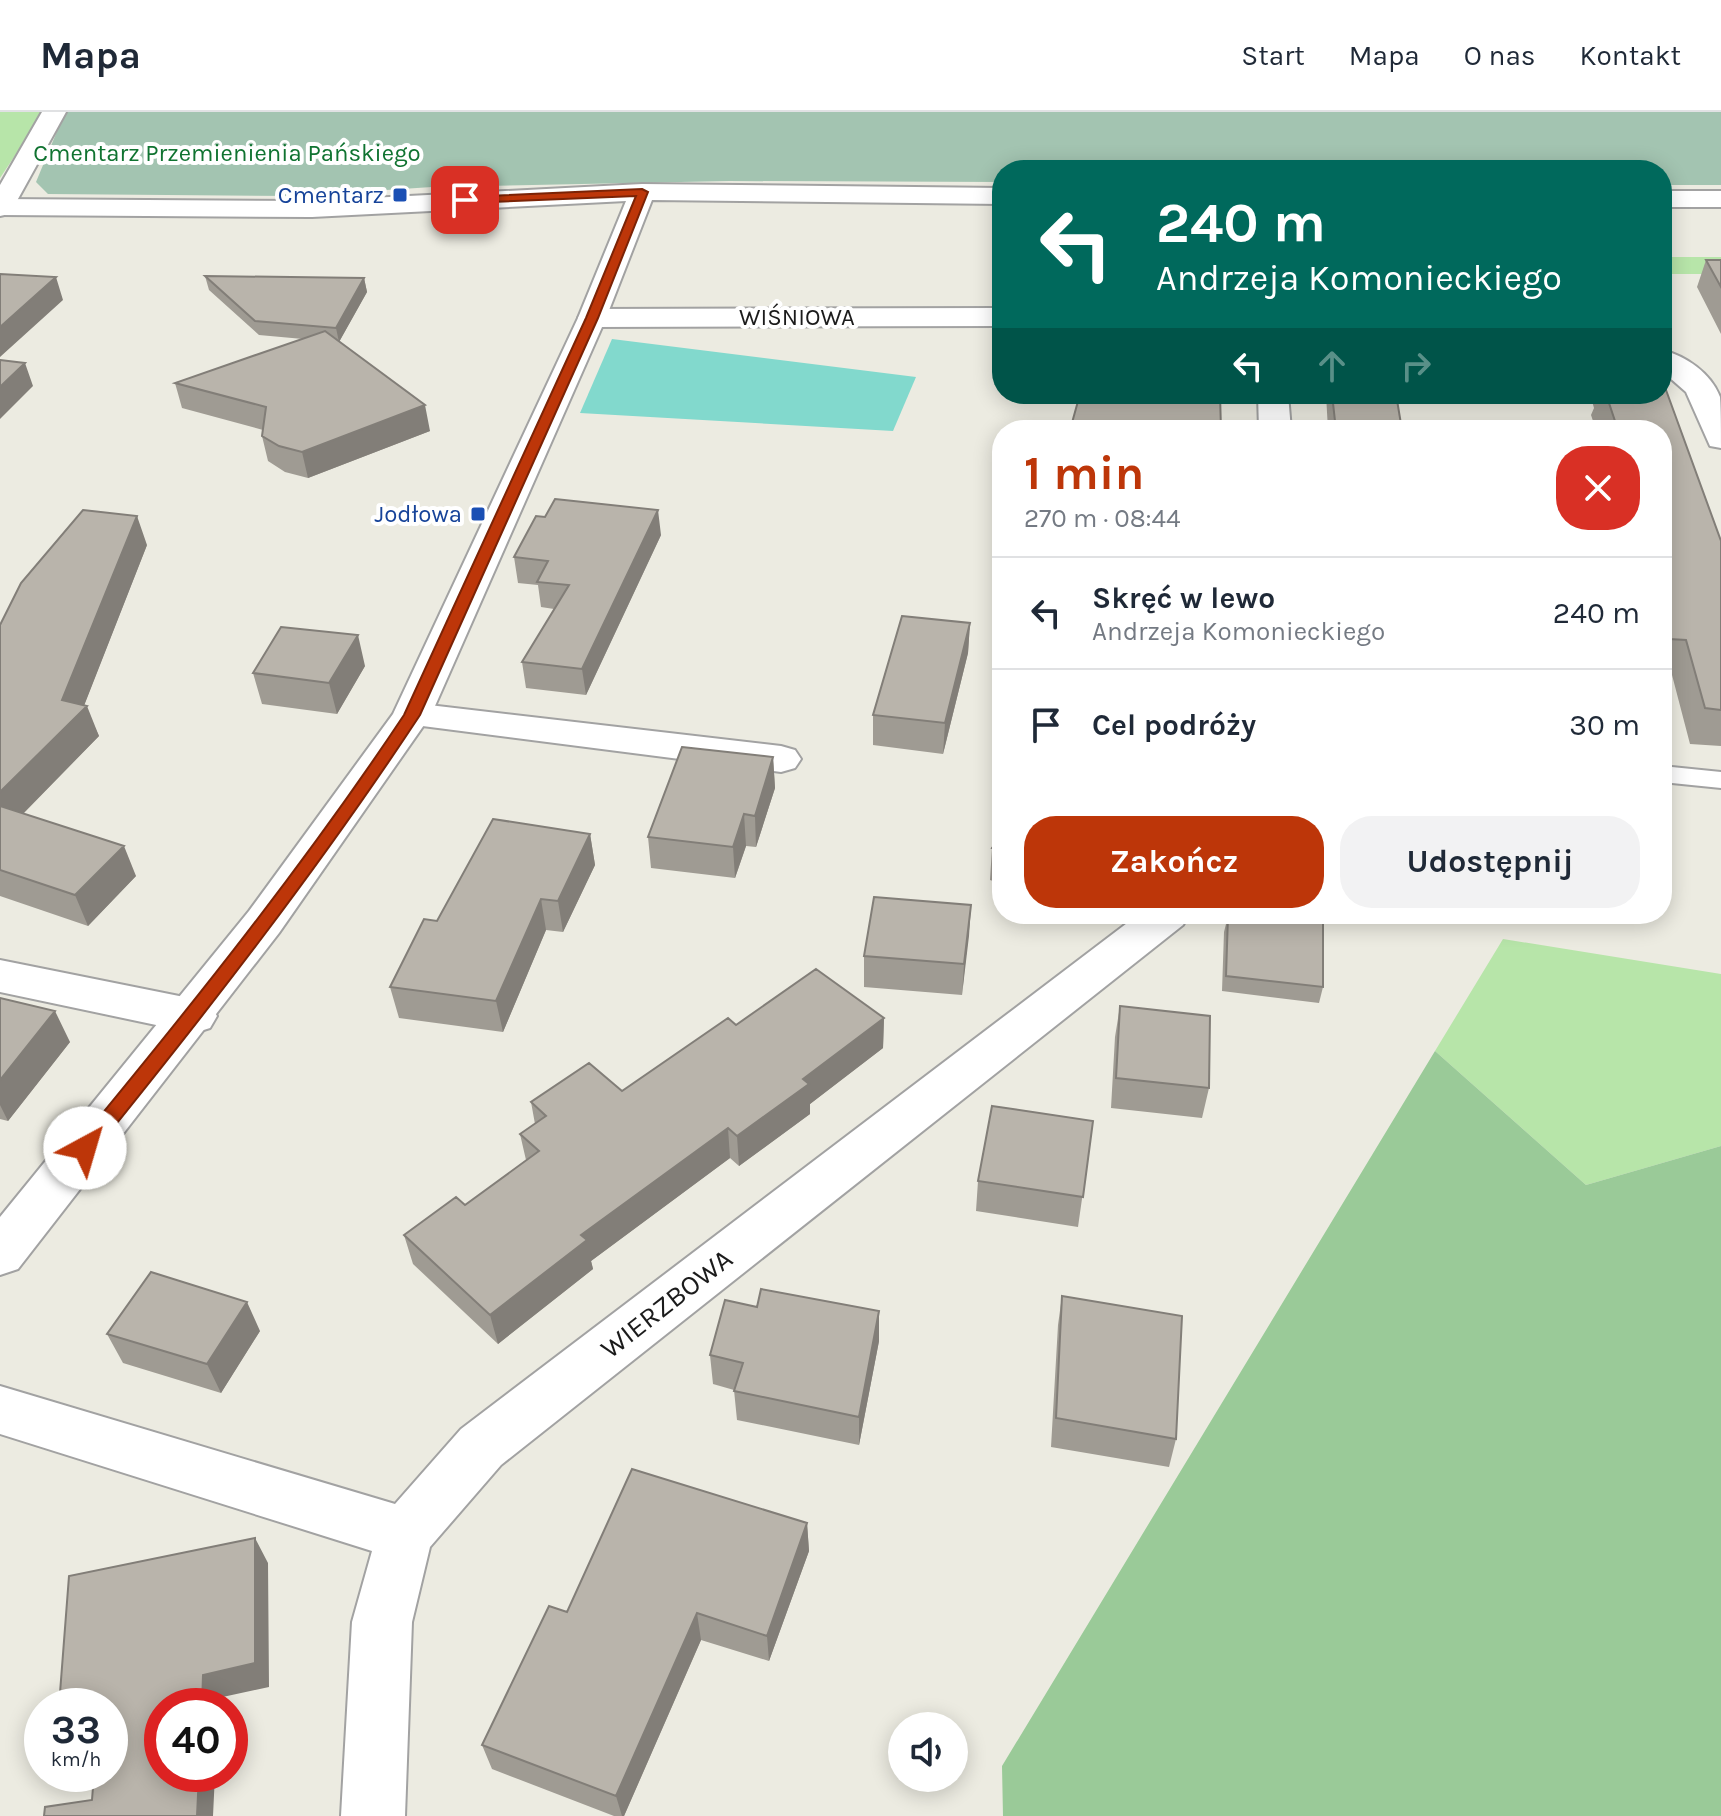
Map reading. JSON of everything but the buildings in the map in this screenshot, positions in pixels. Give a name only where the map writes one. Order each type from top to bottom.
[{"type":"street","points":[[54,112],[2,205],[312,209],[642,192],[992,196]]},
{"type":"street","points":[[0,1254],[194,1016],[376,769],[412,715],[592,318],[642,192]]},
{"type":"street","points":[[1672,199],[1721,199]]},
{"type":"street","name":"WIŚNIOWA","points":[[592,318],[992,317]]},
{"type":"street","points":[[1672,365],[1692,376],[1700,386],[1721,439]]},
{"type":"street","points":[[412,715],[781,759]]},
{"type":"street","name":"WIERZBOWA","points":[[373,1816],[382,1622],[405,1534],[481,1447],[1155,924]]},
{"type":"street","points":[[0,976],[194,1016]]},
{"type":"street","points":[[0,1410],[405,1534]]},
{"type":"lane","points":[[1672,775],[1721,780]]},
{"type":"green space","points":[[0,112],[44,112],[0,178]]},
{"type":"green space","name":"Cmentarz Przemienienia Pańskiego","points":[[65,112],[1721,112],[1721,185],[1672,185],[1672,160],[992,160],[992,182],[729,181],[432,187],[296,196],[48,194],[36,182]]},
{"type":"green space","points":[[1672,257],[1721,257],[1721,274],[1672,274]]},
{"type":"green space","points":[[1503,939],[1721,974],[1721,1146],[1586,1185],[1435,1051]]},
{"type":"green space","points":[[1435,1051],[1586,1185],[1721,1146],[1721,1816],[1003,1816],[1002,1766]]},
{"type":"shaded area","points":[[612,339],[916,377],[893,431],[580,413]]},
{"type":"place","name":"Cmentarz","points":[[400,195]]},
{"type":"place","name":"Jodłowa","points":[[478,514]]},
{"type":"route","points":[[85,1148],[194,1016],[376,769],[412,715],[592,318],[642,192],[465,200]]}]
